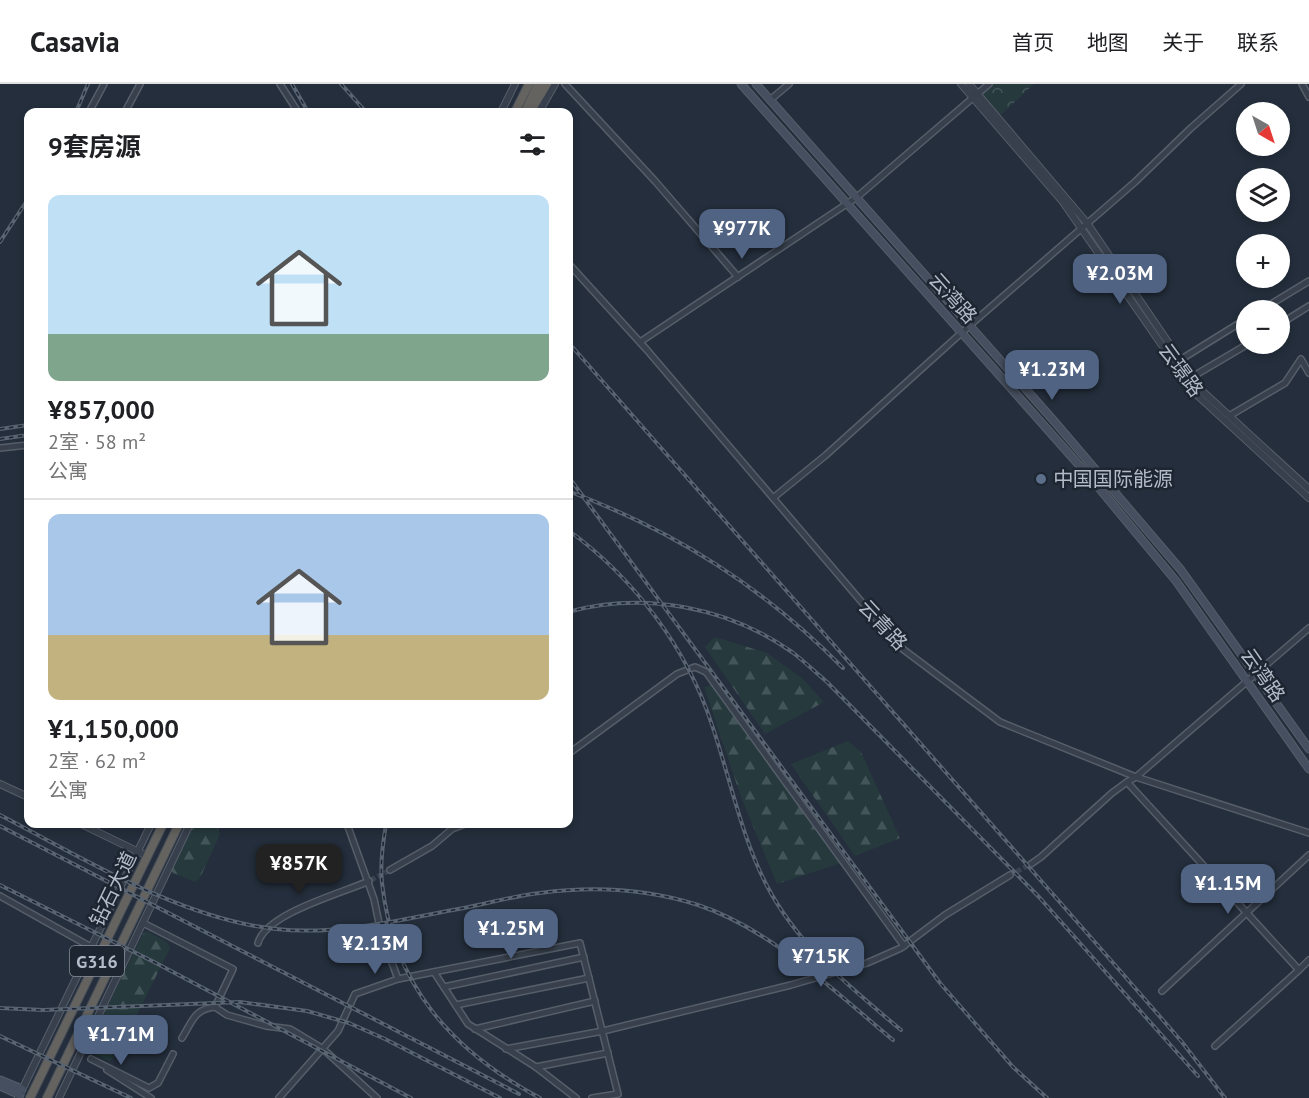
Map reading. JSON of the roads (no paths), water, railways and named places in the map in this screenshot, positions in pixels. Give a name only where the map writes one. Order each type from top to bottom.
[{"type":"highway","points":[[512,108],[524,84]]},
{"type":"highway","points":[[517,108],[530,84]]},
{"type":"highway","points":[[526,108],[538,84]]},
{"type":"highway","points":[[537,108],[551,84]]},
{"type":"highway","name":"钻石大道","points":[[30,1098],[161,828]]},
{"type":"highway","name":"钻石大道","points":[[47,1098],[177,828]]},
{"type":"main road","name":"云湾路","points":[[741,84],[1091,479],[1176,581],[1309,768]]},
{"type":"main road","name":"云湾路","points":[[756,84],[1054,421],[1181,570],[1309,749]]},
{"type":"main road","points":[[0,1080],[20,1094]]},
{"type":"main road","points":[[0,1086],[20,1094]]},
{"type":"street","points":[[92,108],[104,84]]},
{"type":"street","points":[[127,108],[140,84]]},
{"type":"street","points":[[280,84],[295,108]]},
{"type":"street","points":[[503,108],[515,84]]},
{"type":"street","points":[[565,84],[655,181],[738,277]]},
{"type":"street","points":[[770,100],[789,84]]},
{"type":"street","name":"云璟路","points":[[961,84],[975,96],[1088,223],[1200,389],[1309,489]]},
{"type":"street","name":"云璟路","points":[[969,84],[975,96],[1063,202],[1195,393],[1309,498]]},
{"type":"street","points":[[640,342],[857,197],[989,84]]},
{"type":"street","points":[[773,498],[826,455],[962,332],[1135,182],[1241,84]]},
{"type":"street","points":[[1302,84],[1309,97]]},
{"type":"street","name":"云青路","points":[[573,268],[640,342],[900,647],[1000,722],[1136,777],[1309,833]]},
{"type":"street","points":[[1278,300],[1309,281]]},
{"type":"street","points":[[1290,318],[1309,306]]},
{"type":"street","points":[[1180,360],[1236,325]]},
{"type":"street","points":[[1192,377],[1236,351]]},
{"type":"street","points":[[1229,416],[1285,383],[1301,359],[1309,354]]},
{"type":"street","points":[[1301,359],[1309,373]]},
{"type":"street","points":[[0,448],[24,445]]},
{"type":"street","points":[[1031,864],[1309,628]]},
{"type":"street","points":[[573,750],[677,674],[695,667],[706,672],[904,946]]},
{"type":"street","points":[[1127,782],[1299,970]]},
{"type":"street","points":[[0,783],[24,796]]},
{"type":"street","points":[[89,828],[147,856]]},
{"type":"street","points":[[20,1094],[149,828]]},
{"type":"street","points":[[59,1098],[188,828]]},
{"type":"street","points":[[348,828],[369,881],[381,933],[398,979]]},
{"type":"street","points":[[390,870],[432,846],[455,828]]},
{"type":"street","points":[[1162,991],[1309,855]]},
{"type":"street","points":[[506,1049],[603,1031],[790,985],[867,963],[904,946],[945,915],[1010,875]]},
{"type":"street","points":[[258,943],[260,936],[301,907],[369,881]]},
{"type":"street","points":[[0,896],[91,947]]},
{"type":"street","points":[[143,923],[233,969],[215,1007]]},
{"type":"street","points":[[279,1098],[338,1031],[355,994],[398,979],[580,943],[618,1094],[592,1098]]},
{"type":"street","points":[[444,987],[584,957]]},
{"type":"street","points":[[1215,1046],[1309,960]]},
{"type":"street","points":[[434,972],[468,1024],[536,1067],[576,1098]]},
{"type":"street","points":[[456,1005],[589,978]]},
{"type":"street","points":[[476,1029],[595,1001]]},
{"type":"street","points":[[182,1038],[202,1008],[215,1007],[227,1016],[266,1026],[290,1029],[323,1049],[376,1098]]},
{"type":"street","points":[[81,1052],[120,1080],[151,1098]]},
{"type":"street","points":[[536,1067],[608,1053]]},
{"type":"street","points":[[91,1059],[149,1088],[158,1083],[173,1054]]},
{"type":"tunnel","points":[[1010,875],[1031,864]]},
{"type":"tunnel","points":[[371,880],[390,870]]},
{"type":"railway","points":[[78,108],[88,84]]},
{"type":"railway","points":[[292,84],[306,108]]},
{"type":"railway","points":[[341,84],[362,108]]},
{"type":"railway","points":[[0,242],[24,205]]},
{"type":"railway","points":[[573,348],[1182,1042],[1225,1098]]},
{"type":"railway","points":[[0,429],[24,426]]},
{"type":"railway","points":[[0,439],[24,436]]},
{"type":"railway","points":[[573,483],[940,983],[1013,1067],[1047,1098]]},
{"type":"railway","points":[[573,493],[645,524],[716,564],[781,612],[843,668]]},
{"type":"railway","points":[[573,534],[615,570],[636,592],[673,642],[688,669],[712,725],[736,806],[757,865],[779,906],[793,927],[826,964],[901,1030]]},
{"type":"railway","points":[[573,611],[626,603],[684,607],[741,624],[767,636],[792,652],[827,682],[1039,897],[1198,1076]]},
{"type":"railway","points":[[0,815],[24,828]]},
{"type":"railway","points":[[0,826],[519,1094]]},
{"type":"railway","points":[[25,828],[134,885],[169,900],[240,923],[276,929],[324,930],[371,925],[521,896],[560,891],[620,890],[660,895],[698,905],[751,929],[801,964],[893,1040]]},
{"type":"railway","points":[[385,828],[381,876],[388,920],[399,953],[414,983],[432,1011],[454,1036],[480,1059],[540,1098]]},
{"type":"railway","points":[[0,885],[154,962],[411,1098]]},
{"type":"railway","points":[[0,1008],[43,1010],[240,1002],[307,1011],[349,1023],[385,1039],[500,1098]]},
{"type":"railway","points":[[0,1036],[131,1098]]},
{"type":"place","name":"中国国际能源","points":[[1041,479]]}]
